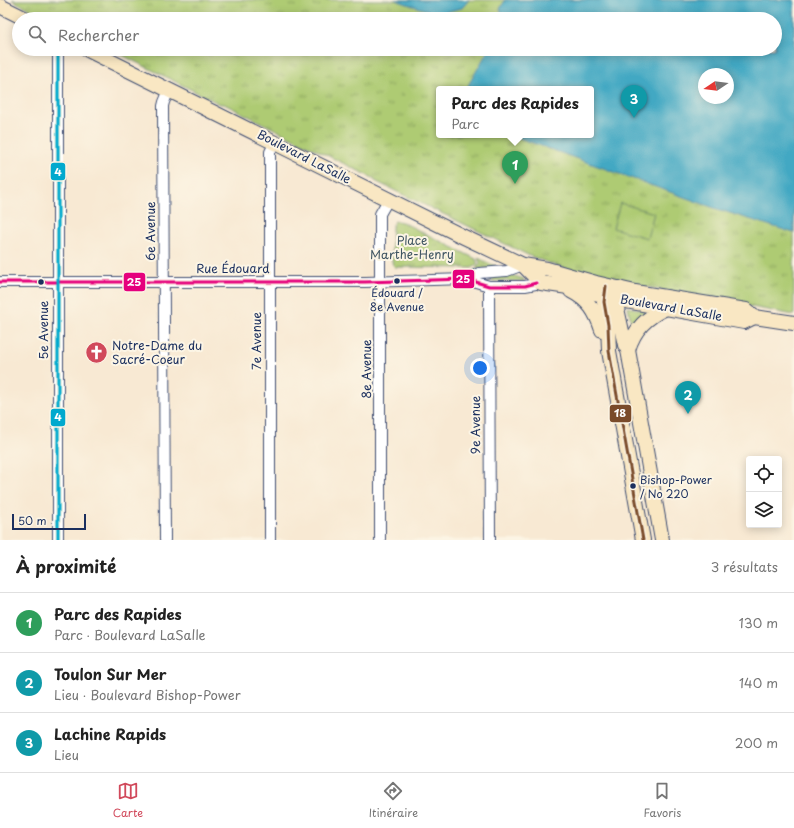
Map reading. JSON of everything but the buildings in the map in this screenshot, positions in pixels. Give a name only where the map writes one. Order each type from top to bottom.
[{"type":"main road","points":[[0,6],[12,12]]},
{"type":"main road","name":"Boulevard LaSalle","points":[[100,56],[275,142],[388,200],[523,265],[547,269],[666,308],[744,322],[754,317]]},
{"type":"main road","name":"Boulevard LaSalle","points":[[523,265],[541,283],[575,288],[612,290],[703,302],[746,310],[754,317],[794,323]]},
{"type":"main road","points":[[560,286],[584,299],[592,308],[598,318],[609,351]]},
{"type":"main road","points":[[612,290],[625,345],[628,350],[662,540]]},
{"type":"main road","points":[[612,290],[604,302],[608,325],[609,351],[643,540]]},
{"type":"main road","points":[[628,350],[633,336],[639,327],[654,314],[666,308]]},
{"type":"street","name":"5e Avenue","points":[[58,56],[58,540]]},
{"type":"street","name":"6e Avenue","points":[[165,540],[163,106],[169,90]]},
{"type":"street","name":"7e Avenue","points":[[270,540],[270,152],[275,142]]},
{"type":"street","name":"8e Avenue","points":[[380,540],[380,214],[388,200]]},
{"type":"street","name":"Rue Édouard","points":[[466,279],[479,273],[507,271],[523,265]]},
{"type":"street","name":"Rue Édouard","points":[[0,282],[380,281],[466,279],[489,286],[525,286],[541,283]]},
{"type":"street","name":"9e Avenue","points":[[489,286],[490,540]]},
{"type":"green space","points":[[12,0],[794,0],[794,315],[620,282],[557,266],[530,256],[375,181],[375,179],[224,104],[220,104],[124,56],[782,56],[782,12],[35,12]]},
{"type":"green space","points":[[620,203],[654,213],[647,238],[613,228]]},
{"type":"green space","name":"Place Marthe-Henry","points":[[395,221],[402,222],[476,259],[477,265],[472,268],[395,267],[392,262],[392,226]]},
{"type":"green space","points":[[478,258],[495,266],[495,268],[476,269],[480,263]]},
{"type":"green space","points":[[511,275],[524,279],[524,281],[493,281],[483,278],[483,276]]},
{"type":"green space","points":[[628,307],[650,311],[633,331]]},
{"type":"water","points":[[395,0],[469,0],[462,8],[446,12],[432,12]]},
{"type":"water","points":[[505,0],[794,0],[794,233],[720,210],[519,138],[594,138],[594,86],[468,86],[485,56],[782,56],[782,12],[502,12],[500,9]]},
{"type":"transit line","name":"4","points":[[58,56],[58,540]]},
{"type":"transit line","name":"25","points":[[0,282],[365,282],[466,279],[489,286],[525,286],[536,283]]},
{"type":"transit line","name":"18","points":[[606,286],[604,302],[608,325],[609,351],[643,540]]},
{"type":"place","name":"Lachine Rapids","points":[[634,118]]},
{"type":"place","name":"Parc des Rapides","points":[[515,184]]},
{"type":"place","name":"Édouard / 8e Avenue","points":[[397,281]]},
{"type":"place","name":"Notre-Dame du Sacré-Coeur","points":[[97,353]]},
{"type":"place","name":"Toulon Sur Mer","points":[[688,414]]},
{"type":"place","name":"Bishop-Power / No 220","points":[[633,486]]}]
